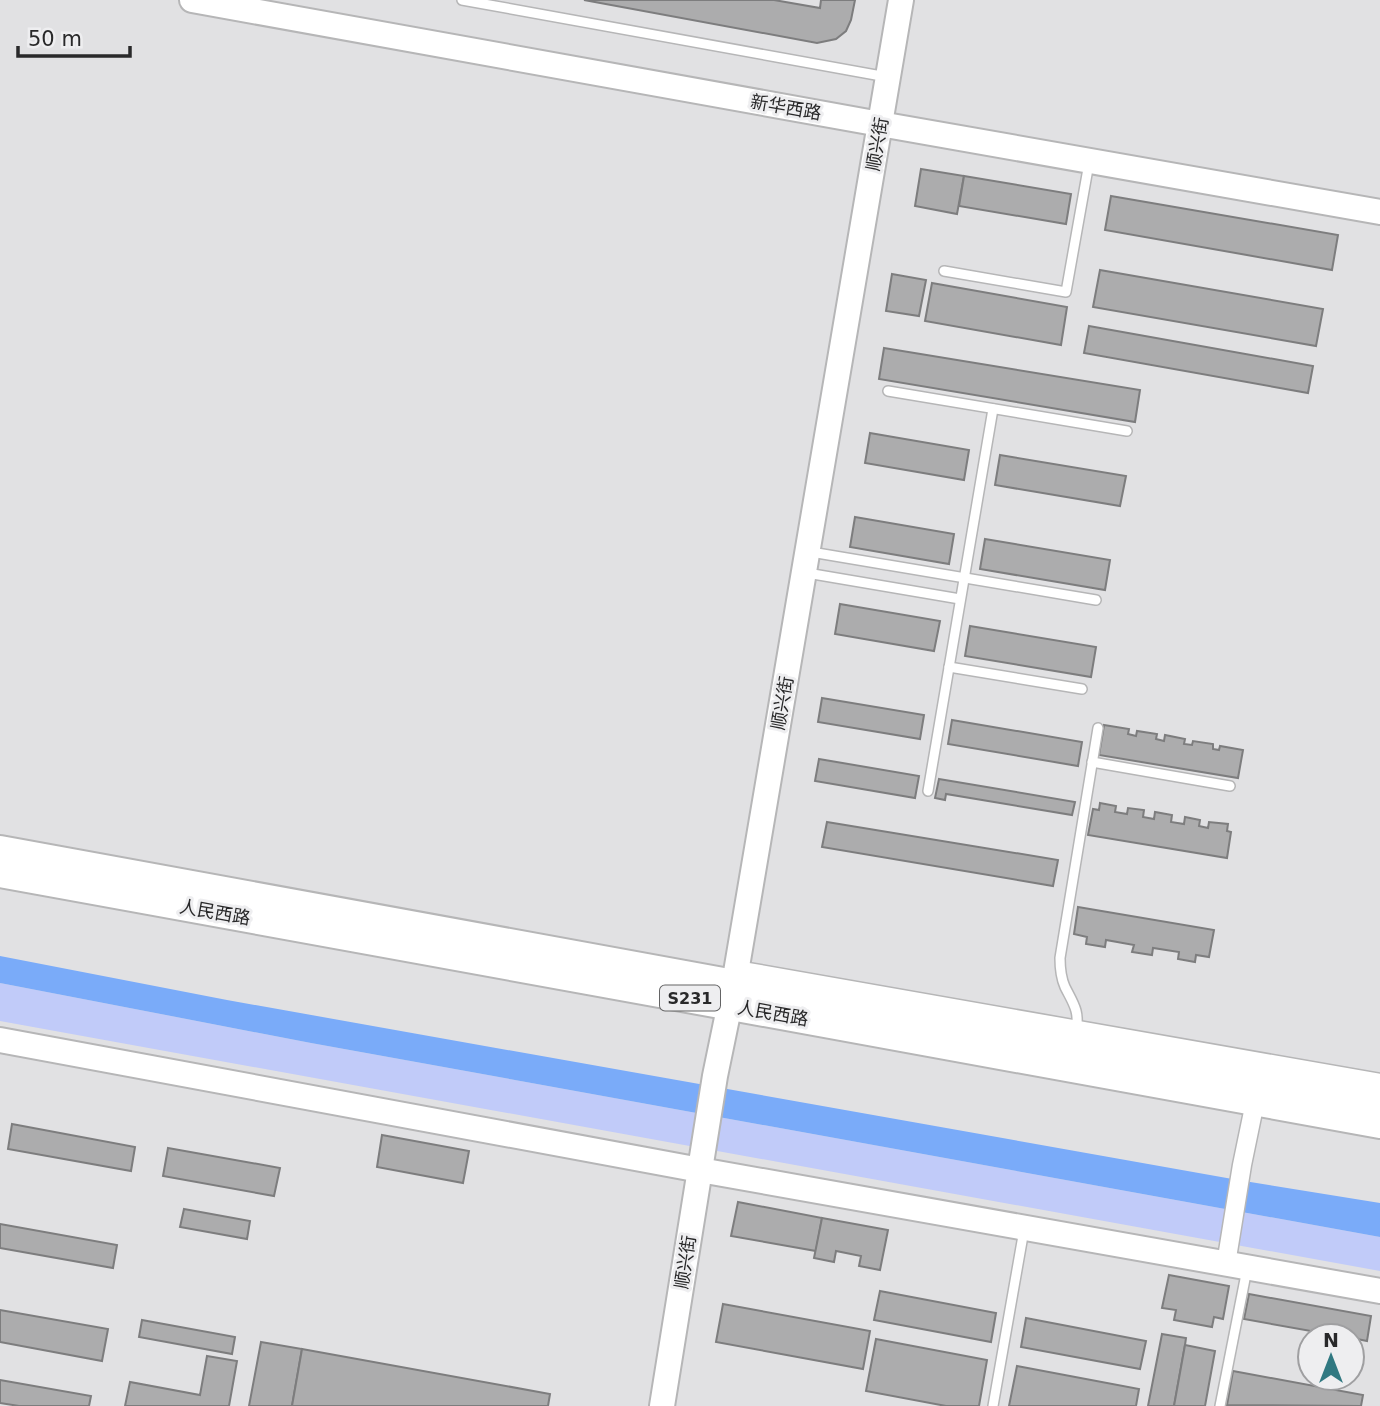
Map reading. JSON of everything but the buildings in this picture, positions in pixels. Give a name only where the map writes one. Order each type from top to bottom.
[{"type":"main road","name":"人民西路","points":[[0,850],[734,987],[1255,1102],[1380,1124]]},
{"type":"main road","name":"人民西路","points":[[0,873],[1075,1038],[1380,1102]]},
{"type":"street","name":"新华西路","points":[[192,0],[1380,212]]},
{"type":"street","name":"顺兴街","points":[[662,1406],[715,1076],[734,987],[901,0]]},
{"type":"street","points":[[1075,1038],[1380,1083]]},
{"type":"street","points":[[0,1040],[1024,1229],[1380,1291]]},
{"type":"street","points":[[1236,1266],[1233,1218],[1255,1102]]},
{"type":"lane","points":[[462,0],[888,77]]},
{"type":"lane","points":[[944,271],[1066,292],[1089,161]]},
{"type":"lane","points":[[888,391],[1127,431]]},
{"type":"lane","points":[[928,791],[993,409]]},
{"type":"lane","points":[[806,562],[964,578],[1096,600]]},
{"type":"lane","points":[[806,562],[960,599]]},
{"type":"lane","points":[[948,667],[1082,690]]},
{"type":"lane","points":[[1075,1038],[1078,1024],[1074,1003],[1064,985],[1059,958],[1098,729]]},
{"type":"lane","points":[[1092,762],[1230,786]]},
{"type":"lane","points":[[993,1406],[1024,1229]]},
{"type":"lane","points":[[1220,1406],[1236,1266]]},
{"type":"shaded area","points":[[0,983],[311,1043],[1380,1237],[1380,1271],[0,1021]]},
{"type":"water","points":[[0,956],[227,1000],[1380,1203],[1380,1237],[311,1043],[0,983]]}]
